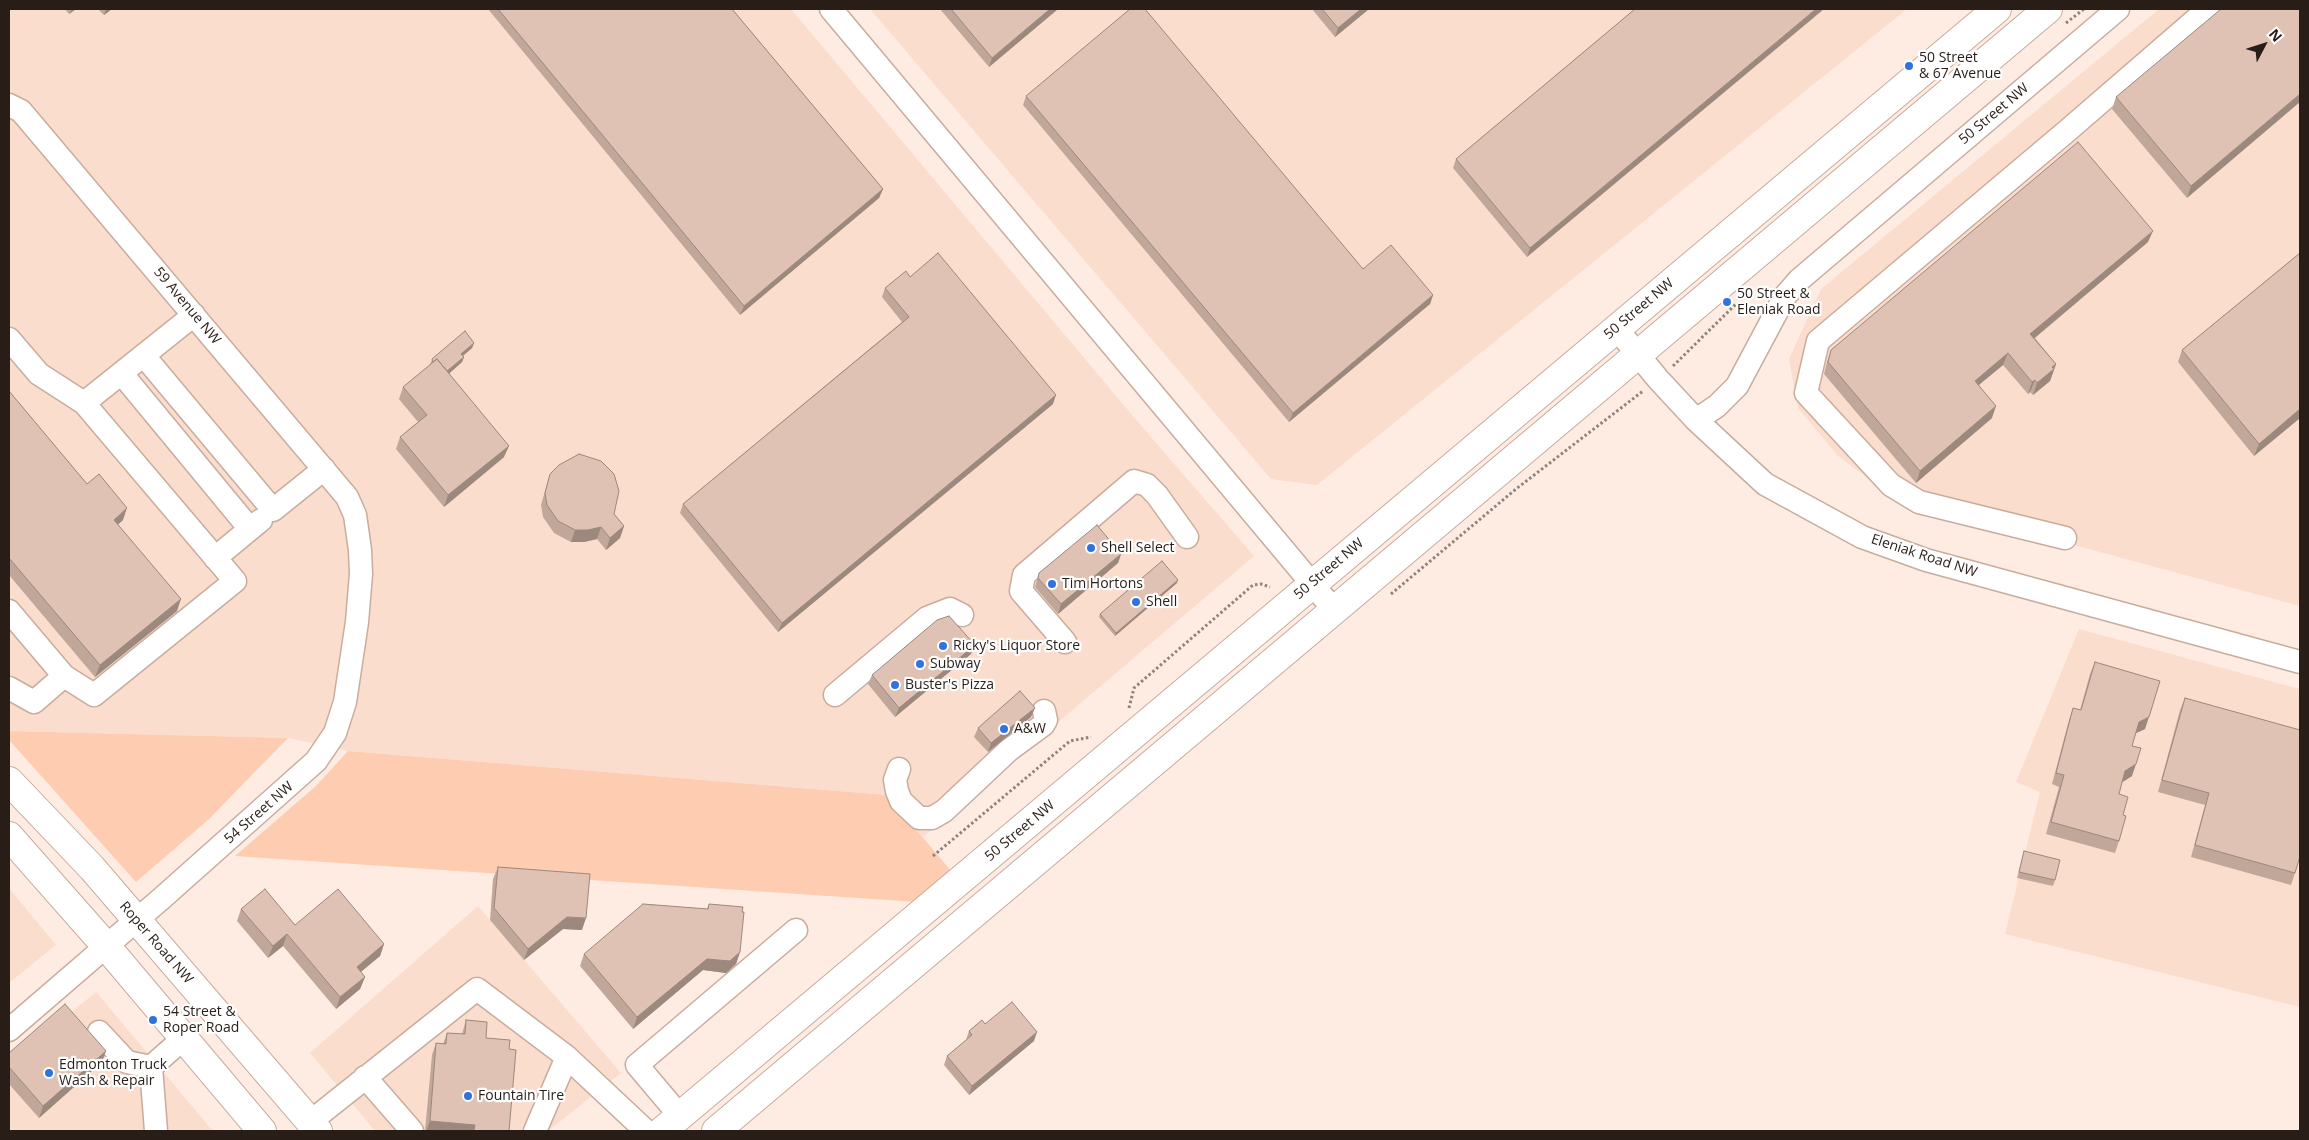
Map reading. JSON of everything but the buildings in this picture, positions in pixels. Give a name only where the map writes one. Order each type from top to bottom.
[{"type":"main road","points":[[716,1131],[2048,9]]},
{"type":"main road","name":"50 Street NW","points":[[671,1124],[1311,583],[1994,10]]},
{"type":"main road","name":"Roper Road NW","points":[[9,781],[92,868],[314,1127]]},
{"type":"main road","points":[[9,836],[106,946],[262,1131]]},
{"type":"street","points":[[831,9],[1334,610]]},
{"type":"street","name":"50 Street NW","points":[[1696,420],[1717,406],[1737,386],[1785,296],[1799,280],[2118,9]]},
{"type":"street","points":[[2066,538],[1919,502],[1891,485],[1806,393],[1818,341],[2208,9]]},
{"type":"street","points":[[1994,10],[2015,37]]},
{"type":"street","name":"59 Avenue NW","points":[[9,105],[21,111],[324,468],[348,497],[355,516]]},
{"type":"street","points":[[84,403],[194,315]]},
{"type":"street","name":"Eleniak Road NW","points":[[1616,328],[1696,420],[1766,484],[1862,537],[1926,560],[2300,662]]},
{"type":"street","points":[[9,339],[39,374],[84,403],[235,581],[94,695],[64,676],[9,611]]},
{"type":"street","points":[[144,356],[273,510]]},
{"type":"street","points":[[122,374],[250,529]]},
{"type":"street","points":[[215,558],[324,468]]},
{"type":"street","points":[[1065,642],[1021,591],[1024,575],[1134,482],[1146,485],[1157,495],[1187,537]]},
{"type":"street","name":"54 Street NW","points":[[9,1030],[289,787],[316,761],[335,733],[345,702],[362,574],[355,516]]},
{"type":"street","points":[[835,695],[928,618],[950,609],[962,615]]},
{"type":"street","points":[[9,688],[34,702],[64,676]]},
{"type":"street","points":[[899,769],[895,780],[897,791],[902,801],[919,818],[932,818],[944,811],[1009,750],[1037,732],[1046,720],[1044,711]]},
{"type":"street","points":[[671,1124],[637,1064],[796,930]]},
{"type":"street","points":[[314,1127],[365,1077],[477,989],[568,1057],[646,1131]]},
{"type":"street","points":[[99,1032],[127,1062],[151,1067]]},
{"type":"street","points":[[151,1067],[184,1038]]},
{"type":"street","points":[[535,1131],[568,1057]]},
{"type":"street","points":[[151,1067],[156,1131]]},
{"type":"street","points":[[365,1077],[412,1131]]},
{"type":"path","points":[[1129,708],[1134,688],[1253,586],[1261,584],[1270,587]]},
{"type":"path","points":[[933,856],[1070,741],[1091,737]]},
{"type":"shaded area","points":[[9,9],[791,9],[1138,422],[1254,556],[923,837],[887,795],[348,751],[288,738],[9,731]]},
{"type":"shaded area","points":[[870,9],[1907,9],[1317,485],[1271,479]]},
{"type":"shaded area","points":[[2159,9],[2300,9],[2300,606],[1892,496],[1838,456],[1798,408],[1789,359],[1821,289]]},
{"type":"shaded area","points":[[2079,629],[2300,689],[2300,1007],[2005,934],[2040,792],[2016,782]]},
{"type":"shaded area","points":[[9,731],[288,738],[208,820],[136,882],[9,740]]},
{"type":"shaded area","points":[[348,751],[887,795],[952,872],[917,902],[235,856],[316,786]]},
{"type":"shaded area","points":[[9,888],[56,945],[9,983]]},
{"type":"shaded area","points":[[478,906],[621,1073],[548,1131],[375,1131],[310,1053]]},
{"type":"shaded area","points":[[96,992],[213,1131],[9,1131],[9,1063]]},
{"type":"place","name":"50 Street & 67 Avenue","points":[[1909,66]]},
{"type":"place","name":"50 Street & Eleniak Road","points":[[1727,302]]},
{"type":"place","name":"Shell Select","points":[[1091,548]]},
{"type":"place","name":"Tim Hortons","points":[[1052,584]]},
{"type":"place","name":"Shell","points":[[1136,602]]},
{"type":"place","name":"Ricky's Liquor Store","points":[[943,646]]},
{"type":"place","name":"Subway","points":[[920,664]]},
{"type":"place","name":"Buster's Pizza","points":[[895,685]]},
{"type":"place","name":"A&W","points":[[1004,729]]},
{"type":"place","name":"54 Street & Roper Road","points":[[153,1020]]},
{"type":"place","name":"Edmonton Truck Wash & Repair","points":[[49,1073]]},
{"type":"place","name":"Fountain Tire","points":[[468,1096]]}]
